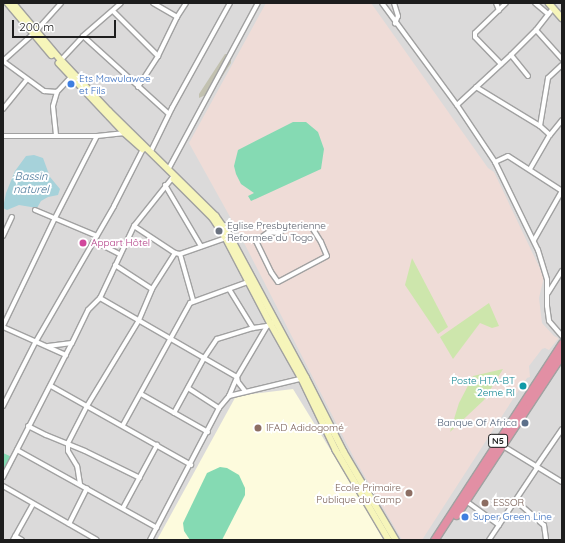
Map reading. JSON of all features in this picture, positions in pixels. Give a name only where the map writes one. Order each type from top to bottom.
[{"type":"highway","name":"N5","points":[[439,540],[502,446],[546,373],[562,343]]},
{"type":"highway","name":"N5","points":[[434,540],[546,373],[561,358]]},
{"type":"main road","points":[[8,3],[213,218],[226,238],[271,324],[304,378],[344,452],[396,540]]},
{"type":"main road","points":[[13,3],[34,32],[71,77],[125,134],[151,151],[216,216],[230,236],[271,324]]},
{"type":"main road","points":[[549,3],[562,18]]},
{"type":"main road","points":[[304,378],[336,450],[389,540]]},
{"type":"street","points":[[57,92],[44,91],[3,61],[34,32],[61,3]]},
{"type":"street","points":[[61,60],[83,36],[121,3]]},
{"type":"street","points":[[153,3],[177,17]]},
{"type":"street","points":[[138,87],[158,56],[177,17],[186,3]]},
{"type":"street","points":[[151,151],[169,114],[230,3]]},
{"type":"street","points":[[169,168],[258,3]]},
{"type":"street","points":[[382,3],[395,23],[456,105],[495,162],[534,240],[546,271],[549,321],[562,336]]},
{"type":"street","points":[[394,3],[398,16],[395,23]]},
{"type":"street","points":[[496,3],[499,10]]},
{"type":"street","points":[[501,64],[475,35],[506,3]]},
{"type":"street","points":[[535,3],[548,14]]},
{"type":"street","points":[[456,105],[511,55],[536,30],[553,8]]},
{"type":"street","points":[[113,11],[158,56]]},
{"type":"street","points":[[536,30],[562,59]]},
{"type":"street","points":[[83,36],[169,114]]},
{"type":"street","points":[[511,55],[528,76]]},
{"type":"street","points":[[540,126],[548,77],[562,65]]},
{"type":"street","points":[[56,135],[53,106],[57,92],[71,77]]},
{"type":"street","points":[[3,109],[27,79]]},
{"type":"street","points":[[476,87],[540,126],[550,135]]},
{"type":"street","points":[[530,169],[550,135],[562,120]]},
{"type":"street","points":[[3,136],[97,136],[125,134]]},
{"type":"street","points":[[66,355],[48,346],[35,343],[3,327],[55,218],[97,136]]},
{"type":"street","points":[[3,406],[35,343],[97,236],[144,147]]},
{"type":"street","points":[[495,162],[508,156],[562,191],[534,240]]},
{"type":"street","points":[[3,477],[28,426],[51,386],[88,310],[100,298],[134,226],[165,185],[173,177]]},
{"type":"street","points":[[165,185],[201,246]]},
{"type":"street","points":[[35,210],[97,236]]},
{"type":"street","points":[[3,235],[12,217]]},
{"type":"street","points":[[134,226],[175,253],[180,254],[226,238]]},
{"type":"street","points":[[287,228],[278,233],[269,232],[256,241],[271,272],[278,282],[327,256],[321,242],[311,226]]},
{"type":"street","points":[[94,241],[120,254]]},
{"type":"street","points":[[80,484],[77,466],[68,451],[68,443],[87,406],[139,320],[152,289],[175,253]]},
{"type":"street","points":[[180,254],[193,300]]},
{"type":"street","points":[[115,265],[152,289]]},
{"type":"street","points":[[548,294],[562,271]]},
{"type":"street","points":[[123,425],[141,394],[169,338],[193,300],[250,282]]},
{"type":"street","points":[[229,289],[253,328]]},
{"type":"street","points":[[100,298],[237,377],[238,382],[245,391]]},
{"type":"street","points":[[174,413],[204,358],[219,338],[271,324]]},
{"type":"street","points":[[150,540],[220,408],[229,396],[237,377],[271,324]]},
{"type":"street","points":[[48,346],[72,343]]},
{"type":"street","points":[[229,396],[304,378]]},
{"type":"street","points":[[51,386],[191,464]]},
{"type":"street","points":[[188,388],[220,408]]},
{"type":"street","points":[[141,394],[208,432]]},
{"type":"street","points":[[28,426],[46,435],[68,443],[140,478]]},
{"type":"street","points":[[489,540],[562,429]]},
{"type":"street","points":[[123,508],[157,445]]},
{"type":"street","points":[[502,446],[561,481]]},
{"type":"street","points":[[17,450],[157,528]]},
{"type":"street","points":[[3,486],[97,540]]},
{"type":"street","points":[[68,524],[87,488]]},
{"type":"street","points":[[466,501],[499,525]]},
{"type":"street","points":[[516,501],[544,525],[546,540]]},
{"type":"street","points":[[22,540],[14,538],[33,504]]},
{"type":"shaded area","points":[[3,3],[562,3],[562,540],[3,540]]},
{"type":"shaded area","points":[[266,3],[371,3],[488,168],[494,172],[544,277],[539,298],[542,323],[558,339],[549,350],[545,348],[542,349],[529,366],[530,377],[527,378],[513,399],[422,540],[402,540],[354,458],[239,233],[189,143]]},
{"type":"shaded area","points":[[225,54],[231,55],[231,63],[212,92],[199,98],[199,94]]},
{"type":"shaded area","points":[[293,389],[386,540],[157,540],[236,396]]},
{"type":"green space","points":[[293,122],[306,122],[318,132],[324,149],[321,169],[251,201],[248,196],[254,193],[241,184],[236,174],[234,166],[238,150]]},
{"type":"green space","points":[[412,258],[448,327],[438,334],[405,285]]},
{"type":"green space","points":[[489,303],[499,326],[492,328],[480,323],[453,359],[440,337]]},
{"type":"green space","points":[[503,369],[484,400],[450,432],[459,403],[473,376]]},
{"type":"green space","points":[[3,453],[12,457],[3,475]]},
{"type":"green space","points":[[220,467],[227,468],[239,475],[245,488],[245,495],[222,540],[190,540],[184,531],[183,523],[207,473]]},
{"type":"water","name":"Bassin naturel","points":[[34,155],[43,158],[50,177],[60,189],[58,195],[48,197],[41,201],[37,208],[19,205],[7,210],[3,208],[6,193],[15,171],[26,156]]},
{"type":"place","name":"Ets Mawulawoe et Fils","points":[[71,84]]},
{"type":"place","name":"Eglise Presbyterienne Reformee du Togo","points":[[219,231]]},
{"type":"place","name":"Appart Hôtel","points":[[83,243]]},
{"type":"place","name":"Poste HTA-BT 2eme RI","points":[[523,386]]},
{"type":"place","name":"Banque Of Africa","points":[[525,423]]},
{"type":"place","name":"IFAD Adidogomé","points":[[258,428]]},
{"type":"place","name":"Ecole Primaire Publique du Camp","points":[[409,493]]},
{"type":"place","name":"ESSOR","points":[[485,503]]},
{"type":"place","name":"Super Green Line","points":[[465,517]]}]
